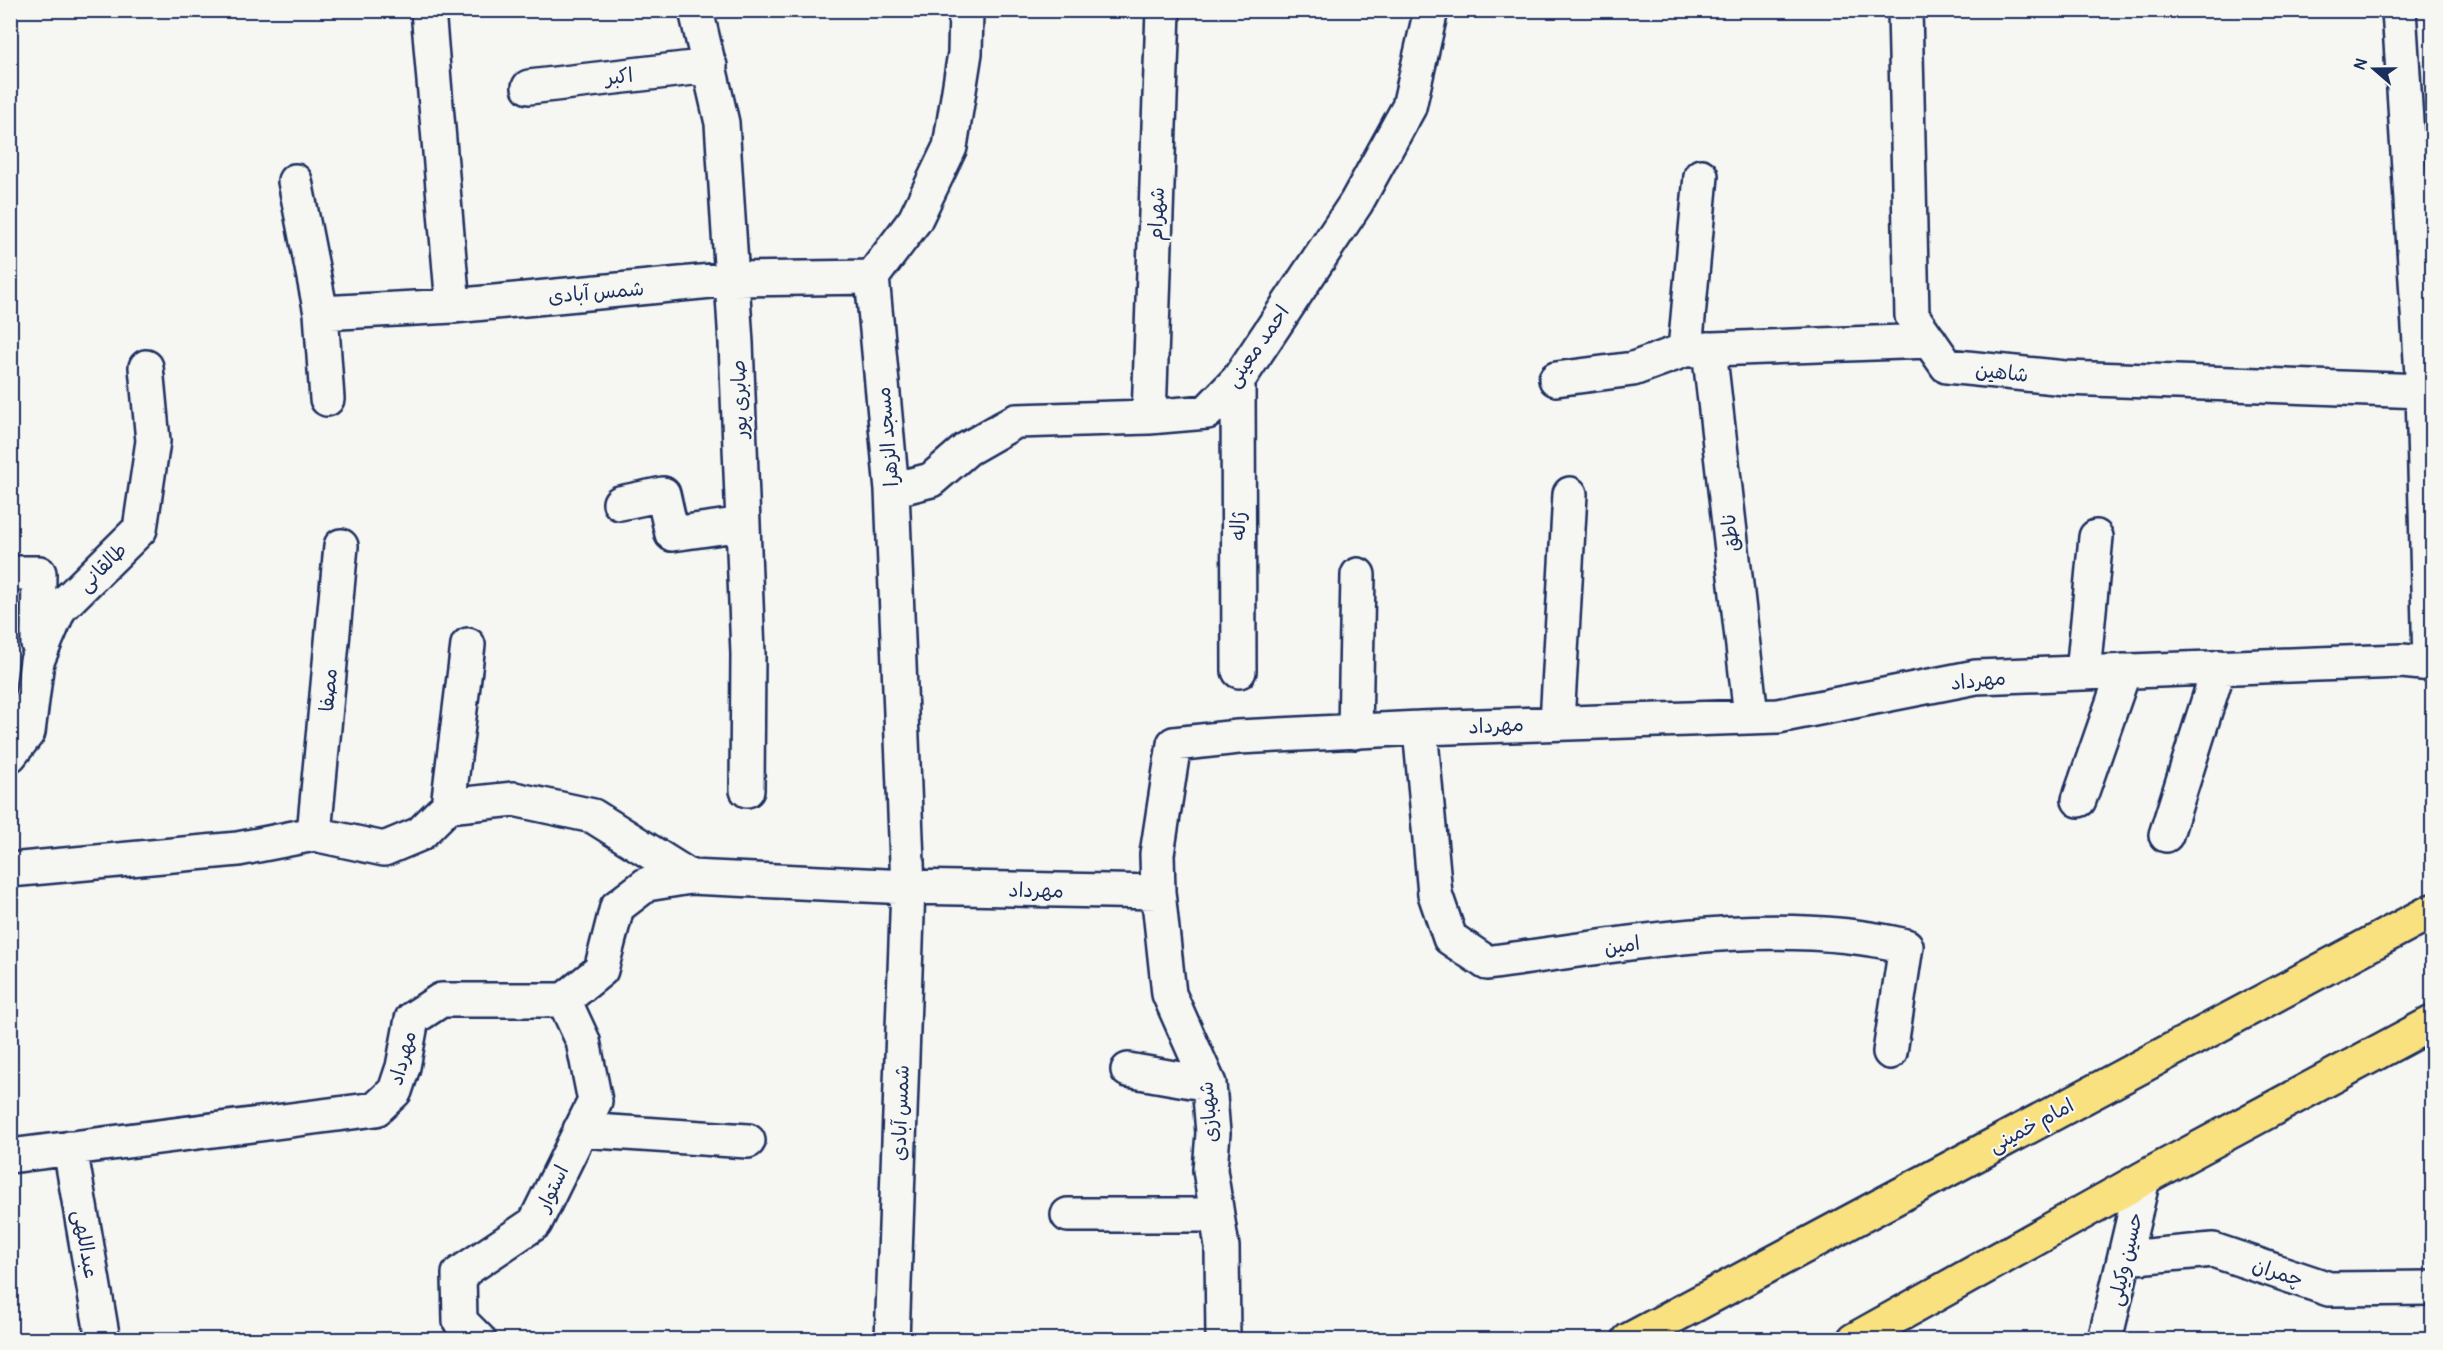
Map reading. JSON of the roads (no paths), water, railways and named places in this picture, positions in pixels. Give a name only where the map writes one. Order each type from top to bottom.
[{"type":"main road","name":"امام خمینی","points":[[1629,1340],[2433,911]]},
{"type":"main road","points":[[1854,1340],[2144,1179],[2433,1023]]},
{"type":"street","points":[[428,10],[453,306]]},
{"type":"street","name":"صابری پور","points":[[696,10],[722,123],[732,279],[748,654],[747,790]]},
{"type":"street","points":[[872,277],[915,219],[950,147],[965,53],[966,10]]},
{"type":"street","name":"شهرام","points":[[1149,417],[1163,10]]},
{"type":"street","name":"احمد معینی","points":[[892,490],[931,480],[967,449],[1016,421],[1149,417],[1207,412],[1238,380],[1356,203],[1409,107],[1431,10]]},
{"type":"street","name":"شاهین","points":[[1905,10],[1912,316],[1947,366],[2065,378],[2423,391]]},
{"type":"street","points":[[2399,10],[2423,391],[2431,664]]},
{"type":"street","name":"اکبر","points":[[529,87],[710,66]]},
{"type":"street","name":"ناطق","points":[[1701,176],[1697,349],[1751,717]]},
{"type":"street","points":[[295,181],[321,313],[327,399]]},
{"type":"street","name":"شمس آبادی","points":[[321,313],[453,306],[732,279],[872,277]]},
{"type":"street","name":"مسجد الزهرا","points":[[872,277],[892,490],[908,887]]},
{"type":"street","points":[[1556,379],[1633,369],[1697,349],[1930,342]]},
{"type":"street","name":"طالقانی","points":[[10,755],[28,732],[38,662],[59,609],[140,528],[153,441],[146,367]]},
{"type":"street","name":"ژاله","points":[[1238,380],[1239,671]]},
{"type":"street","points":[[620,503],[663,494],[672,534],[743,524]]},
{"type":"street","points":[[1557,722],[1569,494]]},
{"type":"street","points":[[2083,673],[2096,537]]},
{"type":"street","name":"مصفا","points":[[314,834],[341,546]]},
{"type":"street","points":[[10,573],[39,573],[38,662]]},
{"type":"street","points":[[1355,732],[1358,575]]},
{"type":"street","points":[[10,870],[238,849],[314,834],[384,849],[420,834],[448,806],[468,645]]},
{"type":"street","name":"مهرداد","points":[[10,1156],[376,1109],[395,1091],[403,1067],[412,1019],[441,1000],[564,1000],[601,970],[617,907],[646,884],[690,877],[908,887],[1158,892],[1156,854],[1174,744],[1238,737],[1420,728],[1778,716],[1976,677],[2402,661],[2431,664]]},
{"type":"street","points":[[2166,835],[2219,667]]},
{"type":"street","points":[[2079,800],[2124,671]]},
{"type":"street","name":"امین","points":[[1420,728],[1435,894],[1450,938],[1487,963],[1682,937],[1794,933],[1865,936],[1906,946],[1890,1052]]},
{"type":"street","name":"مهرداد","points":[[448,806],[514,799],[593,816],[690,877]]},
{"type":"street","name":"شمس آبادی","points":[[892,1340],[908,887]]},
{"type":"street","name":"شهبازی","points":[[1158,892],[1169,994],[1209,1084],[1213,1133],[1210,1170],[1222,1247],[1223,1340]]},
{"type":"street","name":"استوار","points":[[478,1340],[460,1321],[459,1274],[535,1223],[595,1101],[583,1041],[564,1000]]},
{"type":"street","points":[[1128,1070],[1209,1084]]},
{"type":"street","points":[[580,1130],[748,1142]]},
{"type":"street","name":"عبداللهی","points":[[70,1148],[102,1340]]},
{"type":"street","name":"حسین وکیلی","points":[[2106,1340],[2144,1179]]},
{"type":"street","points":[[1068,1215],[1217,1215]]},
{"type":"street","name":"چمران","points":[[2125,1258],[2212,1250],[2329,1289],[2433,1288]]}]
